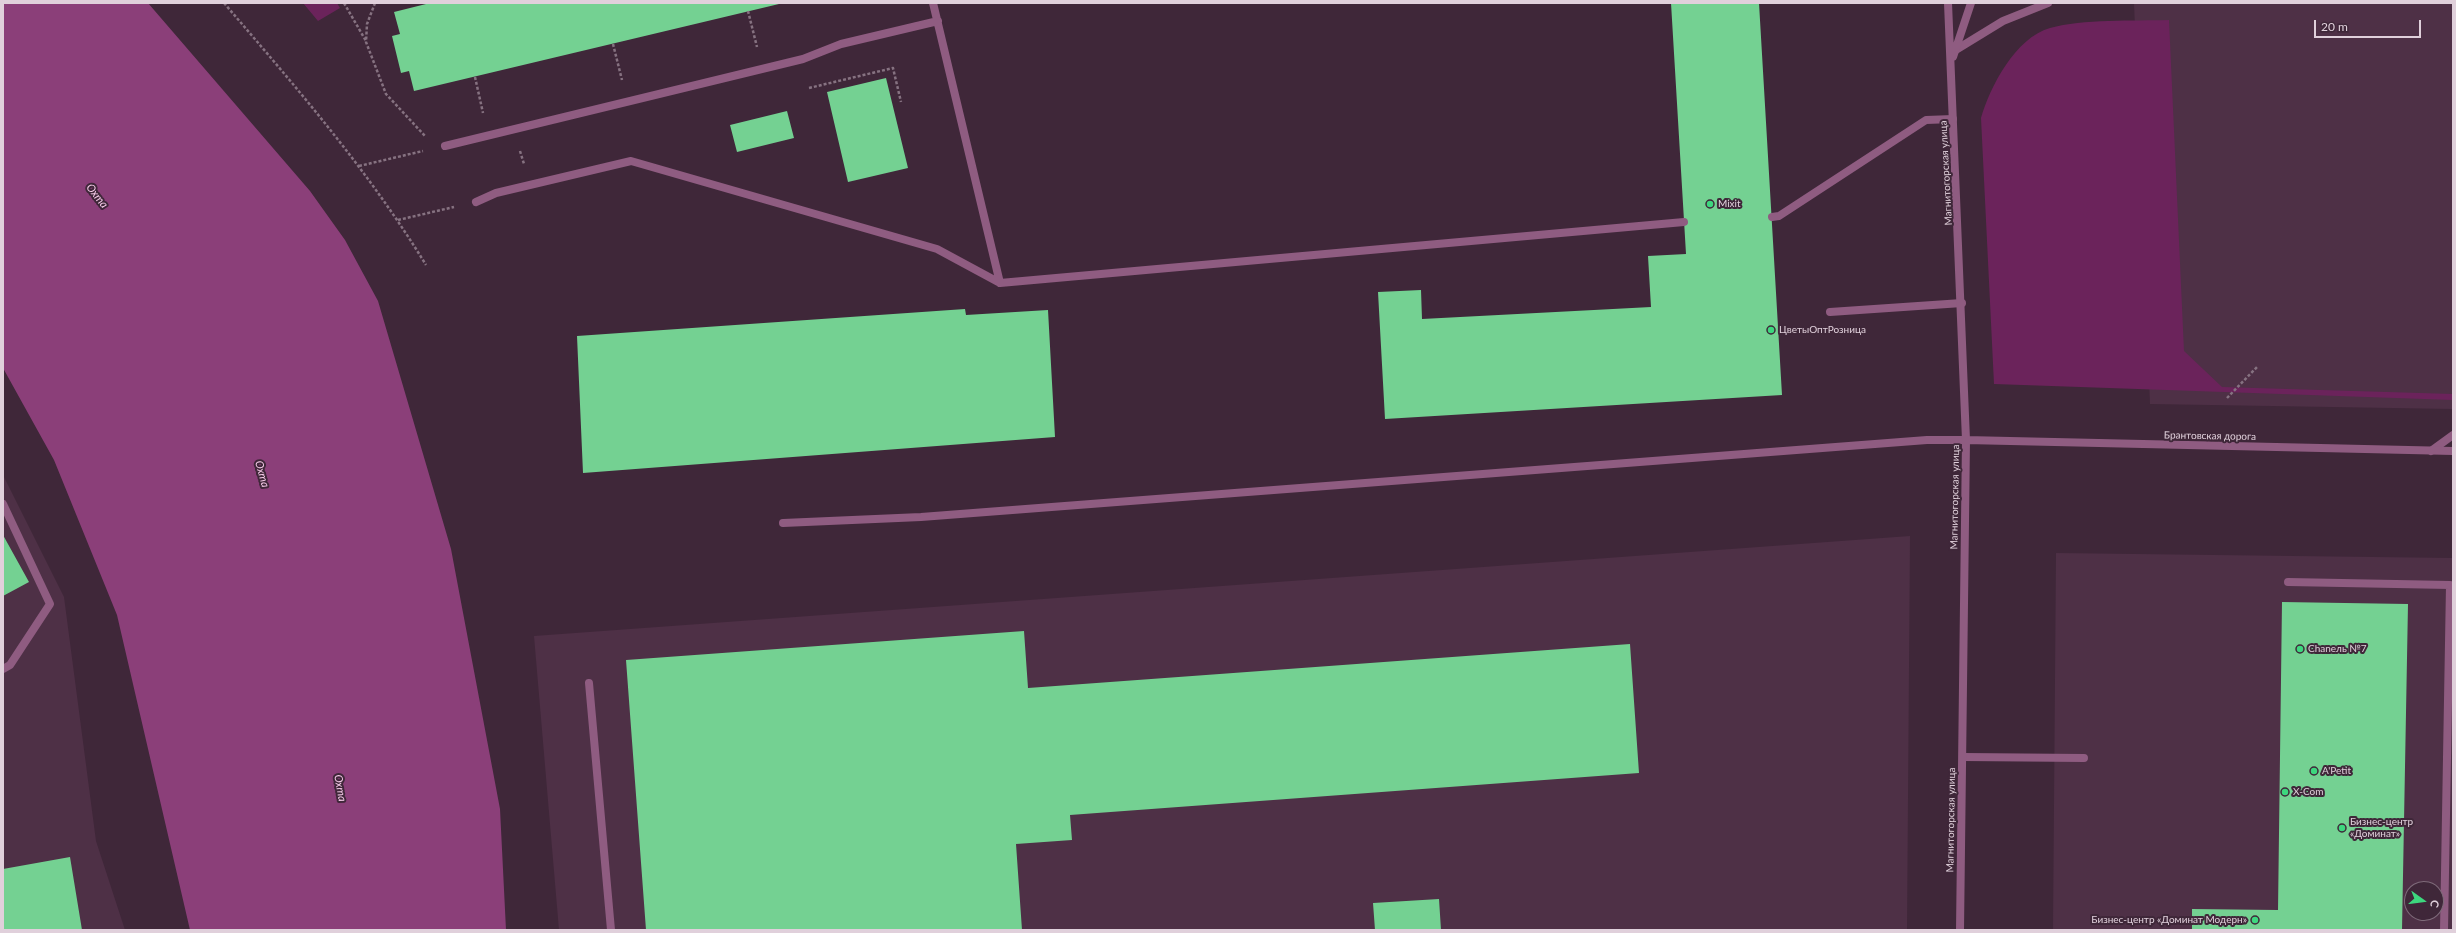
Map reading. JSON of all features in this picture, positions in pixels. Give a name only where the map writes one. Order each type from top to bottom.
[{"type":"street","points":[[933,3],[1000,283]]},
{"type":"street","name":"Магнитогорская улица","points":[[1948,3],[1962,303],[1966,440],[1960,930]]},
{"type":"street","name":"Магнитогорская улица","points":[[1951,64],[1971,3]]},
{"type":"street","points":[[1954,51],[2003,21],[2048,3]]},
{"type":"street","points":[[445,146],[762,70],[803,59],[841,44],[938,21]]},
{"type":"street","points":[[1772,216],[1779,216],[1926,120],[1953,119]]},
{"type":"street","points":[[476,202],[496,193],[631,161],[937,249],[1000,283],[1684,222]]},
{"type":"street","points":[[1830,312],[1962,303]]},
{"type":"street","points":[[2431,451],[2453,435]]},
{"type":"street","name":"Брантовская дорога","points":[[783,523],[921,517],[1927,440],[2453,451]]},
{"type":"street","points":[[3,504],[50,604],[10,665],[3,669]]},
{"type":"street","points":[[2288,582],[2450,585],[2451,648],[2449,834],[2444,930]]},
{"type":"street","points":[[589,683],[611,930]]},
{"type":"street","points":[[1963,757],[2084,758]]},
{"type":"path","points":[[224,3],[322,118],[360,166],[398,220],[426,265]]},
{"type":"path","points":[[344,3],[366,42],[386,94],[430,143]]},
{"type":"path","points":[[366,42],[367,24],[375,3]]},
{"type":"path","points":[[748,11],[762,70]]},
{"type":"path","points":[[613,44],[627,102]]},
{"type":"path","points":[[809,88],[893,68],[901,102]]},
{"type":"path","points":[[475,77],[488,135]]},
{"type":"path","points":[[360,166],[421,151]]},
{"type":"path","points":[[398,220],[476,202]]},
{"type":"path","points":[[2227,398],[2258,366]]},
{"type":"shaded area","points":[[303,3],[337,3],[340,8],[318,21]]},
{"type":"shaded area","points":[[2134,3],[2453,3],[2453,409],[2150,404]]},
{"type":"shaded area","points":[[2169,20],[2184,351],[2222,387],[2453,394],[2453,400],[1994,384],[1981,118],[1991,92],[2006,65],[2015,53],[2037,33],[2050,28],[2077,23]]},
{"type":"shaded area","points":[[3,475],[64,597],[96,841],[125,930],[3,930]]},
{"type":"shaded area","points":[[1910,536],[1907,930],[559,930],[534,636]]},
{"type":"shaded area","points":[[2056,553],[2453,558],[2453,930],[2053,930]]},
{"type":"water","name":"Охта","points":[[3,3],[148,3],[310,191],[345,240],[378,301],[451,549],[500,809],[506,930],[190,930],[117,615],[54,460],[3,368]]},
{"type":"building","points":[[430,3],[779,4],[414,91],[409,71],[401,73],[392,36],[400,34],[394,12]]},
{"type":"building","points":[[1671,3],[1759,3],[1782,395],[1385,419],[1378,292],[1421,290],[1422,319],[1651,307],[1648,256],[1686,254]]},
{"type":"building","points":[[886,78],[908,168],[848,182],[827,92]]},
{"type":"building","points":[[787,111],[794,138],[737,152],[730,125]]},
{"type":"building","points":[[965,309],[966,315],[1048,310],[1055,437],[583,473],[577,336]]},
{"type":"building","points":[[3,535],[29,582],[3,596]]},
{"type":"building","name":"Бизнес-центр «Доминат»","points":[[2282,602],[2408,604],[2402,930],[2192,930],[2192,909],[2278,910]]},
{"type":"building","points":[[1024,631],[1028,688],[1630,644],[1639,773],[1070,815],[1072,840],[1016,844],[1022,930],[646,930],[626,660]]},
{"type":"building","points":[[70,857],[82,930],[3,930],[3,869]]},
{"type":"building","points":[[1439,899],[1441,930],[1375,930],[1373,903]]},
{"type":"place","name":"Mixit","points":[[1710,204]]},
{"type":"place","name":"ЦветыОптРозница","points":[[1771,330]]},
{"type":"place","name":"Chaneль №7","points":[[2300,649]]},
{"type":"place","name":"A'Petit","points":[[2314,771]]},
{"type":"place","name":"X-Com","points":[[2285,792]]},
{"type":"place","name":"Бизнес-центр «Доминат»","points":[[2342,828]]},
{"type":"place","name":"Бизнес-центр «Доминат Модерн»","points":[[2255,920]]}]
